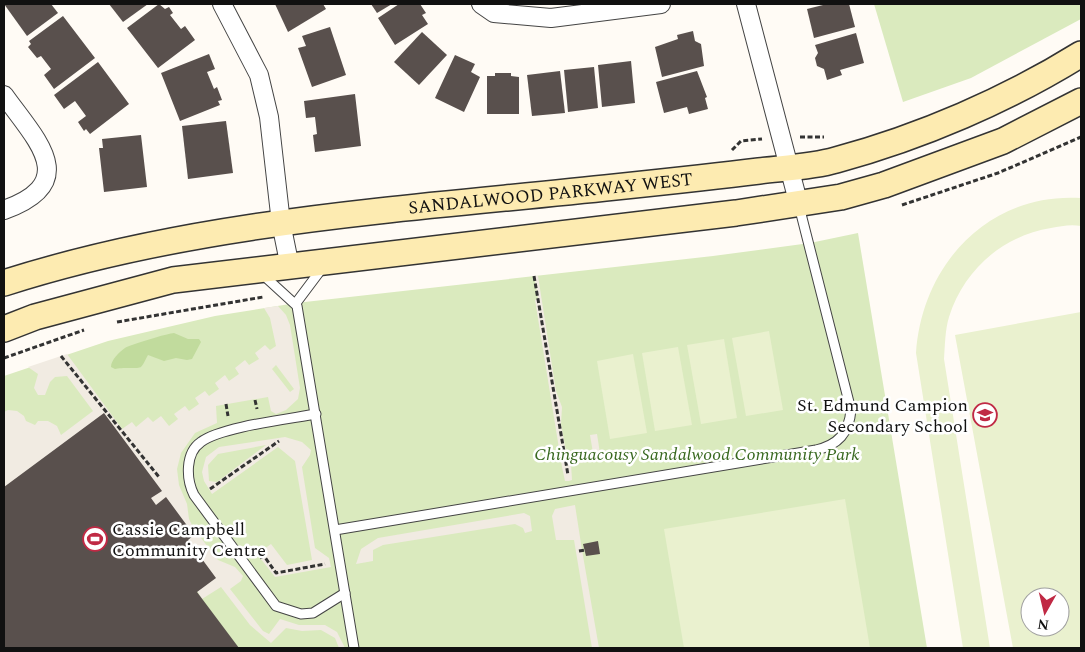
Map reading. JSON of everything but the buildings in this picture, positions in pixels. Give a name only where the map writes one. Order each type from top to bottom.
[{"type":"main road","name":"SANDALWOOD PARKWAY WEST","points":[[4,284],[131,249],[281,223],[788,168],[834,161],[882,146],[967,114],[1054,71],[1081,54]]},
{"type":"main road","points":[[4,329],[35,317],[174,280],[290,268],[799,205],[884,185],[1003,140],[1081,101]]},
{"type":"street","points":[[222,4],[259,75],[269,117],[281,223],[290,268]]},
{"type":"street","points":[[481,4],[494,13],[550,18],[661,4]]},
{"type":"street","points":[[746,4],[799,205]]},
{"type":"street","points":[[4,95],[44,150],[49,170],[39,191],[18,205],[4,210]]},
{"type":"lane","points":[[335,530],[806,452],[828,448],[838,442],[845,433],[851,410],[799,205]]},
{"type":"lane","points":[[296,304],[326,263]]},
{"type":"lane","points":[[258,271],[296,304],[354,648]]},
{"type":"lane","points":[[316,414],[218,433],[202,441],[192,452],[189,479],[194,495],[276,606],[301,614],[313,613],[345,593]]},
{"type":"path","points":[[534,276],[569,481]]},
{"type":"path","points":[[61,356],[159,477]]},
{"type":"path","points":[[210,489],[279,441]]},
{"type":"path","points":[[565,460],[600,456]]},
{"type":"path","points":[[579,551],[585,550]]},
{"type":"path","points":[[260,558],[264,556],[276,573],[330,563]]},
{"type":"green space","points":[[874,4],[1081,4],[1081,19],[971,78],[903,102]]},
{"type":"green space","points":[[1081,198],[1081,226],[1062,226],[1033,232],[1001,247],[975,270],[964,284],[949,317],[944,359],[990,648],[963,648],[916,353],[921,321],[931,290],[947,263],[966,240],[990,221],[1017,207],[1048,199]]},
{"type":"green space","name":"Chinguacousy Sandalwood Community Park","points":[[858,233],[927,648],[4,648],[4,376],[108,341],[215,316],[296,303],[713,256],[810,243]]},
{"type":"green space","points":[[1081,312],[1081,648],[1013,648],[955,335]]},
{"type":"green space","points":[[769,331],[783,410],[746,416],[732,338]]},
{"type":"green space","points":[[174,333],[188,339],[199,339],[201,342],[192,359],[176,358],[164,361],[148,355],[140,368],[115,369],[111,367],[116,356],[125,348],[149,339]]},
{"type":"green space","points":[[724,339],[737,418],[701,424],[687,345]]},
{"type":"green space","points":[[678,347],[692,425],[655,431],[642,353]]},
{"type":"green space","points":[[633,354],[647,433],[610,439],[597,361]]},
{"type":"green space","points":[[845,499],[870,648],[684,648],[664,529]]},
{"type":"shaded area","points":[[534,276],[538,276],[556,391],[562,407],[561,424],[566,451],[575,456],[593,453],[590,435],[597,434],[601,460],[571,464],[572,480],[569,481],[565,481],[562,467],[535,300],[538,299]]},
{"type":"shaded area","points":[[278,306],[286,315],[290,325],[300,388],[298,399],[286,410],[276,414],[271,411],[268,397],[216,406],[217,423],[195,433],[181,453],[177,469],[179,485],[187,504],[189,519],[194,529],[218,560],[235,567],[243,576],[241,581],[230,589],[263,631],[269,634],[280,619],[299,625],[325,625],[337,632],[345,648],[339,648],[335,638],[321,630],[302,631],[286,628],[271,643],[250,625],[221,587],[202,599],[101,431],[4,504],[4,412],[8,410],[17,411],[24,416],[26,421],[35,425],[38,421],[48,421],[57,426],[61,435],[93,411],[67,376],[55,377],[50,382],[45,395],[38,395],[34,388],[38,374],[28,367],[67,354],[122,429],[132,422],[136,427],[148,417],[153,422],[161,416],[169,426],[178,419],[174,414],[185,406],[189,411],[199,404],[195,398],[205,391],[209,396],[219,389],[215,383],[225,375],[229,381],[239,374],[235,368],[245,360],[249,365],[259,359],[255,353],[265,345],[270,350],[276,346],[270,318],[264,308]],"holes":[[[276,365],[294,389],[290,392],[272,369]]]},
{"type":"shaded area","points":[[285,437],[302,442],[311,450],[302,467],[315,548],[329,558],[331,567],[275,577],[257,554],[271,544],[287,565],[312,560],[295,461],[278,447],[212,494],[204,481],[202,472],[206,457],[219,447]],"holes":[[[266,445],[217,482],[209,481],[208,465],[218,454]]]},
{"type":"shaded area","points":[[575,505],[599,648],[592,648],[574,540],[556,540],[552,516],[555,509]]},
{"type":"shaded area","points":[[524,513],[530,516],[532,531],[525,533],[523,528],[515,524],[383,545],[373,550],[373,561],[356,564],[361,549],[378,538]]},
{"type":"place","name":"St. Edmund Campion Secondary School","points":[[985,415]]},
{"type":"place","name":"Cassie Campbell Community Centre","points":[[95,539]]}]
